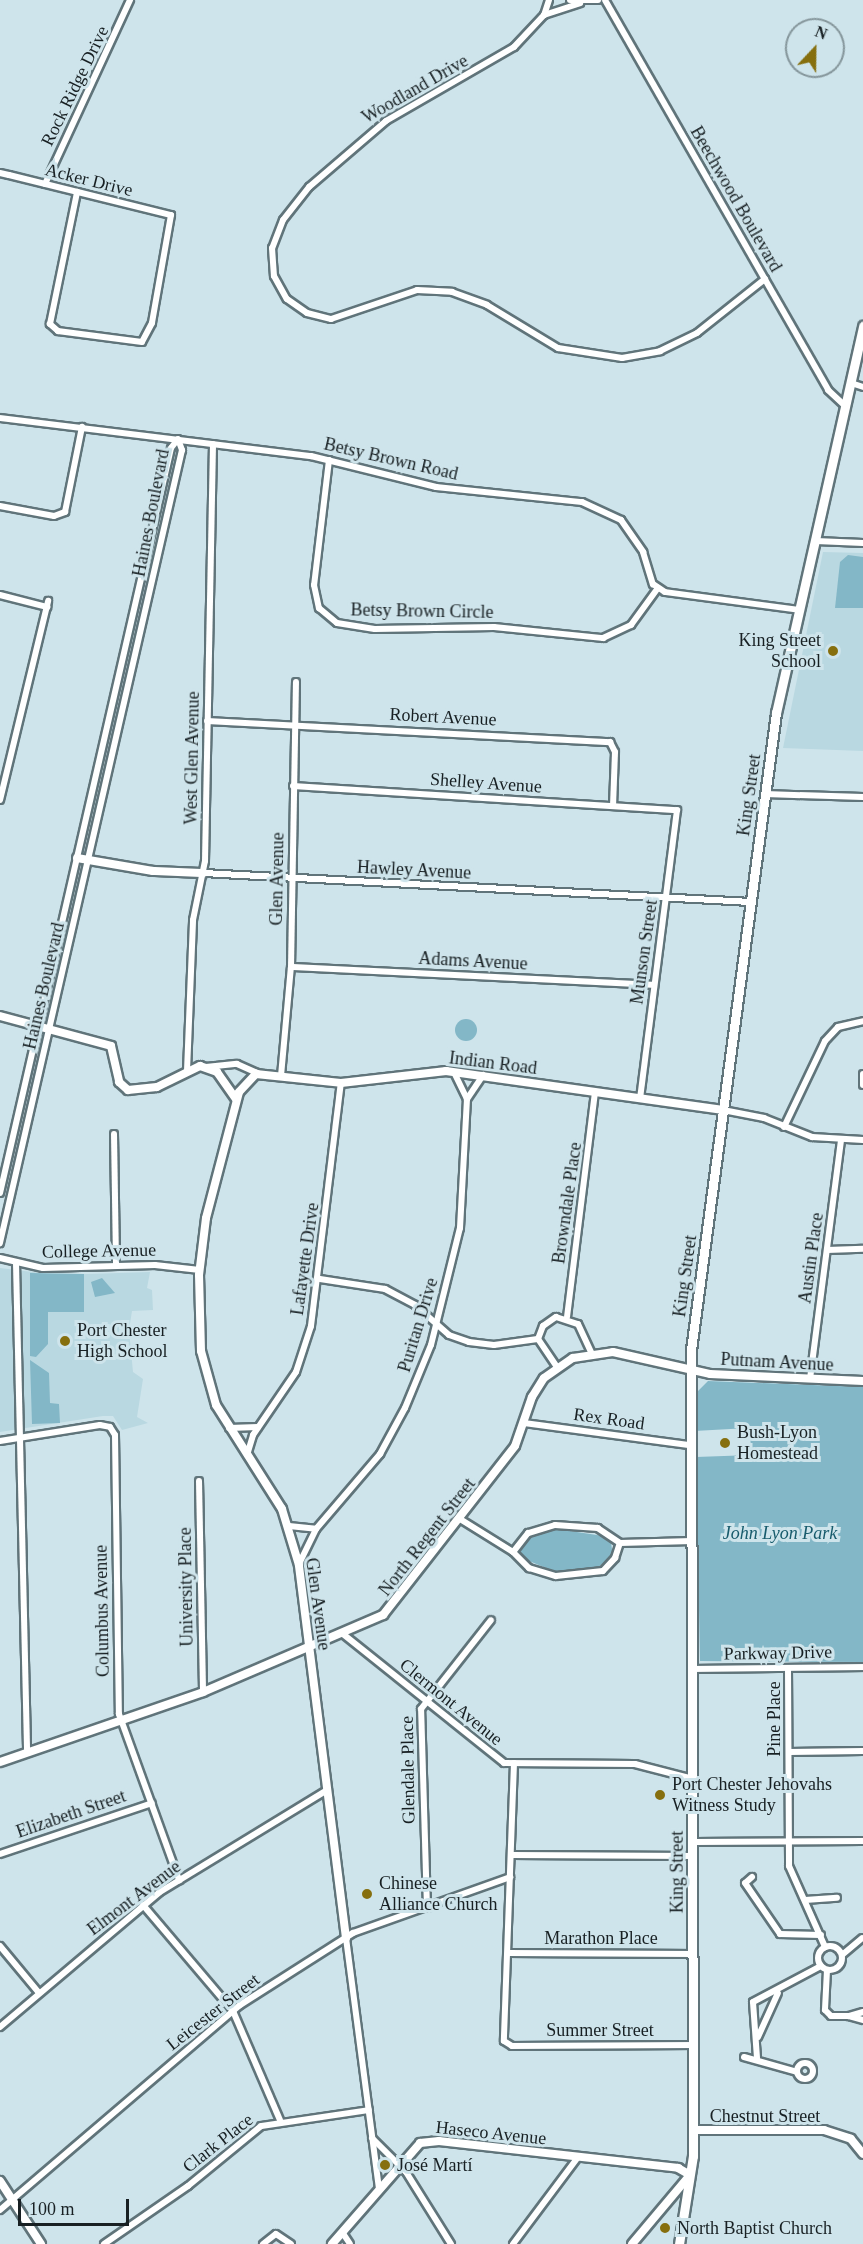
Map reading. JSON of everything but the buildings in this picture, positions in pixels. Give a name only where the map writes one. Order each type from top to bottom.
[{"type":"main road","name":"King Street","points":[[679,2244],[690,2175],[693,2130],[694,1669],[689,1445],[690,1371],[777,712],[847,408],[863,326]]},
{"type":"street","name":"Rock Ridge Drive","points":[[45,184],[130,0]]},
{"type":"street","name":"Woodland Drive","points":[[549,0],[544,15],[514,47],[368,134],[309,187],[283,220],[272,248],[274,276],[287,299],[308,313],[331,319],[417,290],[452,292],[487,305],[558,348],[622,358],[660,351],[697,333],[765,279]]},
{"type":"street","points":[[570,0],[580,3]]},
{"type":"street","name":"Woodland Drive","points":[[544,15],[580,3],[598,0]]},
{"type":"street","name":"Beechwood Boulevard","points":[[605,0],[828,390],[847,408]]},
{"type":"street","name":"Acker Drive","points":[[0,173],[171,215],[152,323],[142,342],[58,331],[50,320],[77,192]]},
{"type":"street","points":[[850,384],[863,387]]},
{"type":"street","name":"Betsy Brown Road","points":[[0,418],[329,460],[425,485],[597,507],[615,515],[632,533],[658,588]]},
{"type":"street","points":[[0,506],[62,515],[68,504],[82,428]]},
{"type":"street","name":"Haines Boulevard","points":[[0,1193],[171,448],[178,439]]},
{"type":"street","name":"Haines Boulevard","points":[[0,1243],[182,450],[178,439]]},
{"type":"street","name":"West Glen Avenue","points":[[187,1071],[193,920],[203,873],[213,444]]},
{"type":"street","name":"Betsy Brown Circle","points":[[329,460],[315,544],[314,585],[319,608],[337,623],[375,629],[494,627],[603,638],[631,625],[658,588]]},
{"type":"street","points":[[816,541],[863,543]]},
{"type":"street","points":[[658,588],[800,610]]},
{"type":"street","points":[[0,595],[48,604],[0,800]]},
{"type":"street","name":"Glen Avenue","points":[[281,1076],[291,967],[296,682]]},
{"type":"street","name":"Robert Avenue","points":[[207,721],[610,742],[615,752],[613,806]]},
{"type":"street","name":"Shelley Avenue","points":[[293,786],[676,810]]},
{"type":"street","points":[[765,794],[863,797]]},
{"type":"street","name":"Munson Street","points":[[640,1099],[676,810]]},
{"type":"street","name":"Hawley Avenue","points":[[77,858],[203,873],[751,902]]},
{"type":"street","name":"Adams Avenue","points":[[291,967],[654,985]]},
{"type":"street","points":[[0,1016],[50,1027]]},
{"type":"street","points":[[784,1127],[825,1041],[838,1027],[863,1021]]},
{"type":"street","name":"Indian Road","points":[[50,1027],[111,1046],[119,1082],[128,1090],[157,1087],[187,1071],[237,1064],[259,1074],[340,1083],[454,1072],[723,1110]]},
{"type":"street","points":[[206,1067],[217,1072],[236,1100],[246,1080],[259,1074]]},
{"type":"street","name":"Puritan Drive","points":[[298,1565],[315,1529],[380,1454],[413,1391],[436,1325],[460,1228],[467,1099],[454,1072]]},
{"type":"street","points":[[863,1074],[863,1085]]},
{"type":"street","points":[[467,1099],[483,1076]]},
{"type":"street","name":"Lafayette Drive","points":[[247,1456],[258,1426],[296,1372],[320,1279],[340,1083]]},
{"type":"street","name":"Browndale Place","points":[[567,1317],[595,1093]]},
{"type":"street","name":"Glen Avenue","points":[[236,1100],[215,1170],[200,1270],[201,1351],[210,1390],[228,1428],[275,1496],[289,1526],[298,1565],[379,2190]]},
{"type":"street","points":[[723,1110],[842,1141],[863,1140]]},
{"type":"street","points":[[114,1134],[116,1266]]},
{"type":"street","name":"Austin Place","points":[[810,1379],[842,1141]]},
{"type":"street","points":[[827,1250],[863,1249]]},
{"type":"street","name":"College Avenue","points":[[0,1258],[43,1268],[116,1266],[200,1270]]},
{"type":"street","points":[[16,1263],[17,1439],[22,1449],[27,1753]]},
{"type":"street","points":[[320,1279],[385,1289],[415,1305],[449,1335],[481,1344],[538,1339]]},
{"type":"street","points":[[538,1339],[548,1321],[567,1317],[578,1324],[592,1354]]},
{"type":"street","points":[[538,1339],[557,1367]]},
{"type":"street","name":"North Regent Street","points":[[0,1762],[204,1692],[343,1634],[392,1607],[515,1446],[537,1388],[557,1367],[592,1354],[629,1355],[690,1371]]},
{"type":"street","name":"Putnam Avenue","points":[[690,1371],[863,1382]]},
{"type":"street","name":"Rex Road","points":[[524,1423],[689,1445]]},
{"type":"street","name":"Columbus Avenue","points":[[17,1439],[100,1425],[116,1435],[123,1720],[179,1880]]},
{"type":"street","points":[[228,1428],[258,1426]]},
{"type":"street","points":[[0,1441],[17,1439]]},
{"type":"street","name":"University Place","points":[[199,1480],[204,1692]]},
{"type":"street","points":[[460,1519],[513,1552],[520,1562],[540,1573],[573,1576],[603,1571],[615,1558],[620,1543]]},
{"type":"street","points":[[513,1552],[528,1533],[555,1525],[598,1528],[620,1543],[692,1541]]},
{"type":"street","points":[[289,1526],[315,1529]]},
{"type":"street","name":"Glendale Place","points":[[427,1908],[420,1719],[426,1700],[491,1620]]},
{"type":"street","name":"Clermont Avenue","points":[[343,1634],[504,1763],[635,1764],[694,1779]]},
{"type":"street","name":"Parkway Drive","points":[[694,1669],[863,1667]]},
{"type":"street","name":"Pine Place","points":[[788,1668],[790,1874],[805,1900],[825,1947]]},
{"type":"street","points":[[789,1752],[863,1751]]},
{"type":"street","points":[[508,1953],[514,1763]]},
{"type":"street","name":"Elmont Avenue","points":[[0,2027],[143,1905],[179,1880],[327,1790]]},
{"type":"street","name":"Elizabeth Street","points":[[0,1854],[152,1803]]},
{"type":"street","points":[[694,1842],[863,1841]]},
{"type":"street","points":[[512,1855],[694,1856]]},
{"type":"street","name":"Leicester Street","points":[[0,2210],[233,2011],[346,1938],[510,1877]]},
{"type":"street","points":[[752,1877],[745,1882],[780,1934],[821,1935]]},
{"type":"street","points":[[805,1900],[837,1898]]},
{"type":"street","points":[[143,1905],[233,2011],[280,2120]]},
{"type":"street","points":[[820,1966],[827,1970],[839,1966],[842,1955],[862,1935]]},
{"type":"street","points":[[0,1946],[39,1993]]},
{"type":"street","points":[[820,1966],[819,1954],[825,1947],[834,1947],[842,1955]]},
{"type":"street","name":"Marathon Place","points":[[508,1953],[694,1954]]},
{"type":"street","name":"Summer Street","points":[[508,1953],[503,2036],[507,2045],[693,2045]]},
{"type":"street","points":[[757,2058],[758,2037],[753,2002],[778,1993],[820,1966]]},
{"type":"street","points":[[827,1970],[825,2010],[831,2016],[849,2016],[863,2012]]},
{"type":"street","points":[[758,2037],[778,1993]]},
{"type":"street","points":[[849,2016],[863,2020]]},
{"type":"street","points":[[744,2057],[757,2058],[797,2072]]},
{"type":"street","name":"Clark Place","points":[[104,2244],[188,2186],[261,2126],[280,2120],[369,2110]]},
{"type":"street","name":"Chestnut Street","points":[[693,2130],[824,2130],[850,2139],[863,2154]]},
{"type":"street","points":[[371,2138],[400,2166],[451,2244]]},
{"type":"street","name":"Haseco Avenue","points":[[332,2244],[400,2166],[427,2141],[678,2168],[690,2175]]},
{"type":"street","points":[[513,2244],[578,2157]]},
{"type":"street","points":[[632,2244],[690,2175]]},
{"type":"street","points":[[0,2181],[41,2244]]},
{"type":"street","points":[[342,2232],[350,2244]]},
{"type":"street","points":[[263,2244],[276,2234],[291,2244]]},
{"type":"shaded area","name":"King Street School","points":[[823,552],[863,553],[863,751],[783,748]]},
{"type":"shaded area","name":"Port Chester High School","points":[[0,1268],[57,1275],[150,1272],[147,1288],[152,1290],[153,1310],[132,1311],[129,1330],[133,1372],[143,1379],[137,1417],[148,1423],[122,1430],[113,1416],[103,1416],[0,1432]]},
{"type":"green space","points":[[848,555],[863,557],[863,608],[835,608],[840,562]]},
{"type":"green space","points":[[466,1019],[474,1022],[477,1030],[474,1038],[466,1041],[458,1038],[455,1030],[458,1022]]},
{"type":"green space","points":[[30,1273],[84,1274],[84,1312],[48,1312],[48,1344],[36,1357],[30,1356]]},
{"type":"green space","points":[[102,1278],[115,1293],[95,1297],[91,1282]]},
{"type":"green space","points":[[30,1360],[49,1373],[50,1403],[59,1404],[60,1423],[32,1424]]},
{"type":"green space","name":"John Lyon Park","points":[[708,1381],[863,1387],[863,1662],[700,1661],[696,1457],[752,1455],[749,1428],[694,1431],[695,1394]]},
{"type":"green space","points":[[557,1529],[610,1537],[613,1555],[595,1570],[558,1573],[522,1558],[520,1548],[529,1536]]},
{"type":"place","name":"King Street School","points":[[833,651]]},
{"type":"place","name":"Port Chester High School","points":[[65,1341]]},
{"type":"place","name":"Bush-Lyon Homestead","points":[[725,1443]]},
{"type":"place","name":"Port Chester Jehovahs Witness Study","points":[[660,1795]]},
{"type":"place","name":"Chinese Alliance Church","points":[[367,1894]]},
{"type":"place","name":"José Martí","points":[[385,2165]]},
{"type":"place","name":"North Baptist Church","points":[[665,2228]]}]
